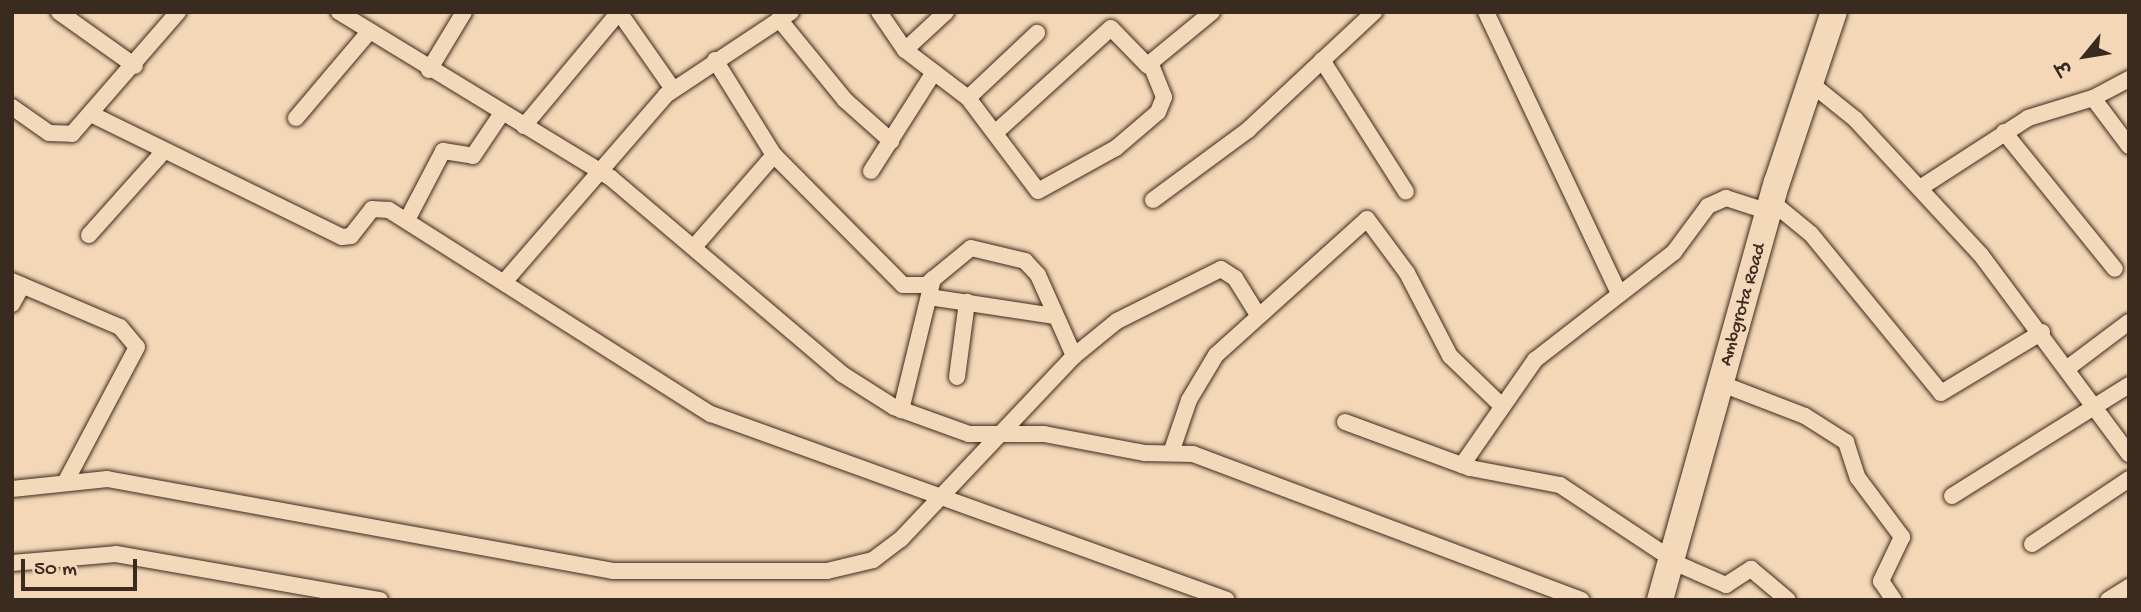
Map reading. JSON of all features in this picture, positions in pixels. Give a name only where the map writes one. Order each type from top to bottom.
[{"type":"main road","points":[[1646,600],[1666,556],[1816,12]]},
{"type":"main road","name":"Ambgrota Road","points":[[1660,600],[1666,556],[1722,384],[1764,205],[1834,12]]},
{"type":"street","points":[[59,12],[135,66]]},
{"type":"street","points":[[12,107],[59,136],[94,116],[178,12]]},
{"type":"street","points":[[339,12],[429,70],[596,169],[694,247],[842,374],[901,410],[969,434],[1000,433],[1093,439],[1145,453],[1193,454],[1355,511],[1581,600]]},
{"type":"street","points":[[429,70],[464,12]]},
{"type":"street","points":[[524,126],[619,12],[673,89]]},
{"type":"street","points":[[879,12],[905,50],[968,98],[1033,188],[1045,190],[1116,148],[1158,112],[1164,97],[1148,66],[1111,28],[995,133]]},
{"type":"street","points":[[905,50],[946,12]]},
{"type":"street","points":[[1148,66],[1212,12]]},
{"type":"street","points":[[1153,200],[1219,154],[1374,12]]},
{"type":"street","points":[[1486,12],[1618,291]]},
{"type":"street","points":[[505,281],[596,169],[673,89],[785,16],[845,100],[891,141]]},
{"type":"street","points":[[296,118],[369,32]]},
{"type":"street","points":[[968,98],[1037,33]]},
{"type":"street","points":[[715,60],[774,155],[903,285],[921,287],[971,248],[1019,260],[1038,275],[1074,356]]},
{"type":"street","points":[[1322,60],[1406,192]]},
{"type":"street","points":[[871,172],[934,72]]},
{"type":"street","points":[[1920,188],[2004,132],[2046,110],[2093,98],[2129,79]]},
{"type":"street","points":[[1809,82],[1920,188],[2042,332],[2129,454]]},
{"type":"street","points":[[2093,98],[2129,146]]},
{"type":"street","points":[[407,220],[443,151],[473,156],[502,113]]},
{"type":"street","points":[[94,116],[342,237],[351,236],[376,206],[407,220],[505,281],[676,397],[1227,600]]},
{"type":"street","points":[[2004,132],[2115,269]]},
{"type":"street","points":[[89,235],[164,151]]},
{"type":"street","points":[[694,247],[774,155]]},
{"type":"street","points":[[1462,465],[1502,406],[1548,347],[1618,291],[1674,252],[1713,202],[1726,198],[1764,205],[1811,234],[1941,393],[2042,332]]},
{"type":"street","points":[[1171,453],[1200,377],[1258,315],[1367,219],[1407,273],[1450,356],[1502,406]]},
{"type":"street","points":[[12,489],[66,481],[107,479],[219,496],[613,571],[713,573],[857,565],[889,549],[944,497],[1000,433],[1074,356],[1117,321],[1221,269],[1235,278],[1258,315]]},
{"type":"street","points":[[901,410],[933,279]]},
{"type":"street","points":[[12,304],[17,283],[120,327],[137,347],[66,481]]},
{"type":"street","points":[[929,296],[1055,316]]},
{"type":"street","points":[[957,377],[967,302]]},
{"type":"street","points":[[2069,368],[2129,322]]},
{"type":"street","points":[[1722,384],[1805,416],[1846,442],[1858,478],[1902,537],[1881,581],[1894,600]]},
{"type":"street","points":[[1952,496],[2093,404],[2129,384]]},
{"type":"street","points":[[1345,422],[1462,465],[1560,485],[1666,556],[1726,585],[1751,569],[1788,600]]},
{"type":"street","points":[[2032,544],[2129,478]]},
{"type":"street","points":[[12,563],[116,554],[380,600]]},
{"type":"street","points":[[2108,600],[2129,587]]}]
